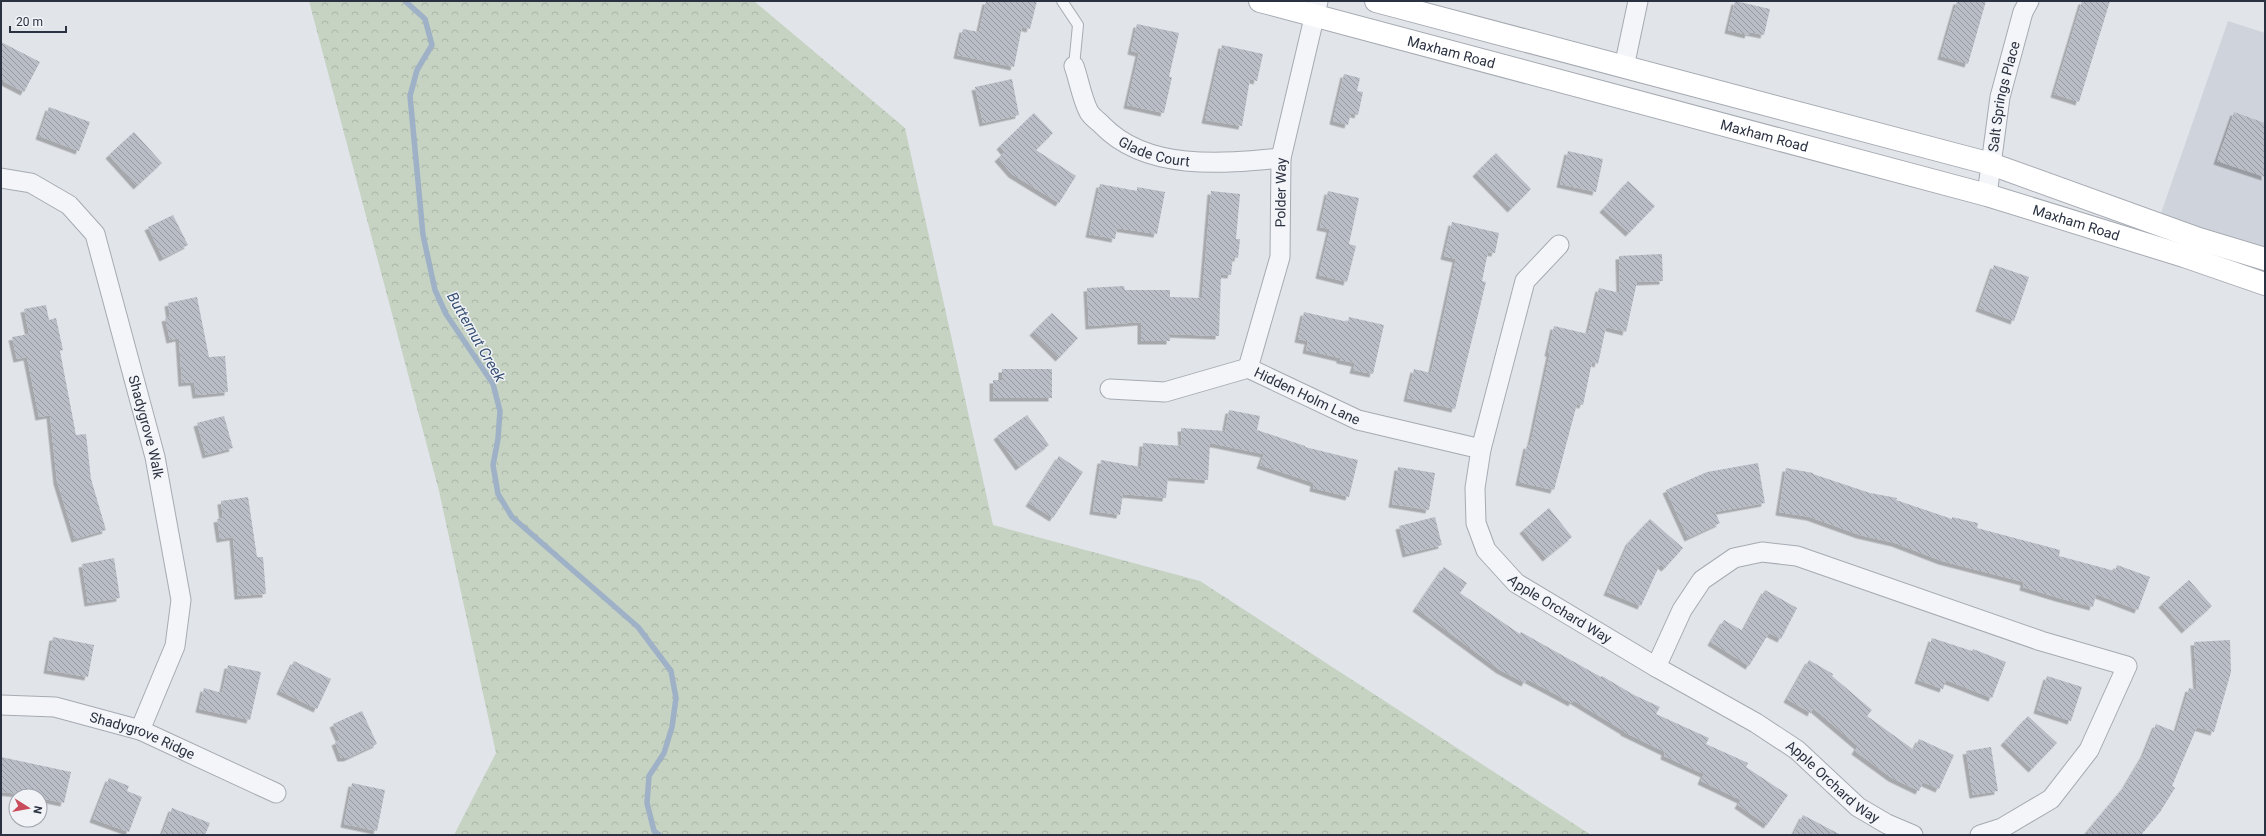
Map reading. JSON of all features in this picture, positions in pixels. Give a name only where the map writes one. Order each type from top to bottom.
[{"type":"main road","name":"Maxham Road","points":[[1260,1],[1316,8],[1987,195],[2184,256],[2265,284]]},
{"type":"main road","name":"Maxham Road","points":[[1376,1],[1991,164],[2199,239],[2265,259]]},
{"type":"street","points":[[1624,67],[1638,1]]},
{"type":"street","name":"Salt Springs Place","points":[[1987,195],[2000,97],[2023,12],[2029,1]]},
{"type":"street","name":"Polder Way","points":[[1248,368],[1280,257],[1280,158],[1316,8]]},
{"type":"street","name":"Glade Court","points":[[1074,66],[1089,113],[1114,138],[1136,149],[1168,158],[1200,161],[1280,158]]},
{"type":"street","name":"Shadygrove Walk","points":[[1,178],[31,183],[69,205],[95,234],[155,457],[181,600],[174,646],[140,730]]},
{"type":"street","name":"Apple Orchard Way","points":[[1559,245],[1525,281],[1481,449],[1475,488],[1476,523],[1486,550],[1516,583],[1656,667],[1756,723],[1797,750],[1858,807],[1886,824],[1913,835]]},
{"type":"street","name":"Hidden Holm Lane","points":[[1110,389],[1165,392],[1248,368],[1358,420],[1481,449]]},
{"type":"street","points":[[1656,667],[1682,610],[1702,580],[1734,558],[1762,552],[1797,556],[2041,641],[2127,666],[2089,750],[2051,799],[2002,828],[1980,835]]},
{"type":"street","name":"Shadygrove Ridge","points":[[1,705],[55,707],[140,730],[276,793]]},
{"type":"lane","points":[[1062,1],[1078,25],[1074,66]]},
{"type":"shaded area","points":[[2228,21],[2265,33],[2265,286],[2152,239]]},
{"type":"green space","points":[[309,1],[754,1],[905,128],[993,525],[1200,581],[1591,835],[454,835],[496,753],[439,491]]},
{"type":"building","points":[[986,1],[1037,1],[1030,29],[1022,27],[1014,67],[957,55],[963,29],[979,32]]},
{"type":"building","points":[[1735,1],[1770,9],[1764,35],[1749,32],[1748,35],[1728,30]]},
{"type":"building","points":[[1957,1],[1986,1],[1968,64],[1941,56]]},
{"type":"building","points":[[2082,1],[2110,1],[2079,102],[2054,94]]},
{"type":"building","points":[[1137,24],[1179,33],[1169,77],[1172,77],[1164,113],[1127,105],[1139,53],[1131,51]]},
{"type":"building","points":[[1,42],[40,62],[24,92],[1,80]]},
{"type":"building","points":[[1222,45],[1263,54],[1257,81],[1250,79],[1242,126],[1205,120]]},
{"type":"building","points":[[1344,74],[1360,78],[1357,91],[1363,92],[1358,115],[1351,113],[1348,125],[1333,121]]},
{"type":"building","points":[[1012,79],[1019,115],[983,123],[975,87]]},
{"type":"building","points":[[49,107],[90,122],[79,151],[39,136]]},
{"type":"building","points":[[2234,112],[2265,123],[2265,177],[2217,161]]},
{"type":"building","points":[[1034,113],[1053,133],[1036,150],[1076,176],[1059,203],[1012,174],[998,158],[1005,152],[1000,146]]},
{"type":"building","points":[[134,132],[162,163],[137,186],[109,155]]},
{"type":"building","points":[[1568,151],[1603,159],[1596,192],[1560,184]]},
{"type":"building","points":[[1496,153],[1531,189],[1511,209],[1476,173]]},
{"type":"building","points":[[1628,181],[1655,206],[1629,233],[1603,209]]},
{"type":"building","points":[[1100,184],[1137,191],[1137,187],[1165,192],[1157,234],[1117,228],[1115,239],[1089,234]]},
{"type":"building","points":[[1211,191],[1240,194],[1236,239],[1240,239],[1238,258],[1233,257],[1231,275],[1221,274],[1219,336],[1170,334],[1170,341],[1141,341],[1141,322],[1089,326],[1087,288],[1124,286],[1125,290],[1170,290],[1170,297],[1202,298]]},
{"type":"building","points":[[1328,191],[1359,198],[1349,244],[1356,246],[1347,282],[1319,275],[1330,229],[1320,227]]},
{"type":"building","points":[[173,215],[188,245],[163,258],[148,227]]},
{"type":"building","points":[[1452,222],[1499,233],[1495,253],[1488,252],[1482,281],[1486,282],[1455,409],[1407,398],[1414,369],[1431,373],[1456,259],[1444,256]]},
{"type":"building","points":[[1662,254],[1663,281],[1637,282],[1626,332],[1606,327],[1598,364],[1592,362],[1583,405],[1577,404],[1554,490],[1519,482],[1527,445],[1530,446],[1550,353],[1548,353],[1554,326],[1588,334],[1599,288],[1620,293],[1619,256]]},
{"type":"building","points":[[1994,265],[2029,277],[2014,321],[1979,308]]},
{"type":"building","points":[[197,297],[209,357],[225,356],[228,392],[196,395],[194,382],[182,383],[179,338],[170,340],[165,318],[170,317],[168,303]]},
{"type":"building","points":[[46,305],[49,320],[56,318],[63,350],[60,351],[76,435],[86,434],[91,479],[106,530],[75,539],[57,481],[50,415],[39,417],[27,357],[17,359],[12,337],[29,334],[24,309]]},
{"type":"building","points":[[1304,312],[1348,322],[1349,317],[1384,325],[1373,374],[1353,370],[1355,363],[1306,350],[1308,341],[1298,339]]},
{"type":"building","points":[[1052,313],[1078,338],[1059,358],[1033,332]]},
{"type":"building","points":[[1002,369],[1052,369],[1052,398],[993,398],[993,380],[1002,380]]},
{"type":"building","points":[[1229,410],[1260,416],[1257,430],[1305,447],[1358,460],[1349,497],[1313,488],[1314,483],[1260,465],[1264,454],[1210,443],[1208,480],[1168,477],[1166,498],[1123,494],[1120,515],[1093,511],[1101,460],[1141,467],[1143,443],[1182,446],[1181,428],[1225,431]]},
{"type":"building","points":[[1027,415],[1049,445],[1019,467],[997,436]]},
{"type":"building","points":[[224,416],[233,448],[206,455],[197,423]]},
{"type":"building","points":[[1059,456],[1083,472],[1053,518],[1029,503]]},
{"type":"building","points":[[1758,463],[1765,503],[1715,512],[1720,523],[1688,538],[1666,490],[1707,472]]},
{"type":"building","points":[[1398,467],[1435,473],[1429,510],[1392,504]]},
{"type":"building","points":[[1786,468],[1813,473],[1870,493],[1897,498],[1896,500],[1952,519],[1952,517],[1978,523],[1977,528],[2060,550],[2059,556],[2115,571],[2117,565],[2150,577],[2138,610],[2096,594],[2093,607],[2059,598],[2023,587],[2024,582],[1942,561],[1895,543],[1860,535],[1810,517],[1779,512]]},
{"type":"building","points":[[248,497],[257,557],[263,557],[266,594],[238,596],[233,537],[220,539],[217,519],[223,518],[221,501]]},
{"type":"building","points":[[1549,508],[1572,537],[1546,558],[1523,530]]},
{"type":"building","points":[[1435,517],[1442,545],[1406,554],[1399,526]]},
{"type":"building","points":[[1650,519],[1683,548],[1665,568],[1660,564],[1641,606],[1607,592],[1629,542]]},
{"type":"building","points":[[114,558],[120,598],[88,603],[82,564]]},
{"type":"building","points":[[1444,567],[1467,583],[1460,593],[1520,634],[1521,632],[1634,695],[1660,707],[1656,714],[1709,738],[1706,744],[1748,763],[1746,767],[1788,795],[1767,825],[1738,805],[1741,800],[1701,781],[1704,774],[1664,756],[1665,752],[1624,732],[1573,700],[1572,703],[1527,679],[1525,683],[1500,670],[1416,608]]},
{"type":"building","points":[[2189,580],[2212,606],[2185,630],[2162,604]]},
{"type":"building","points":[[1765,590],[1797,608],[1781,639],[1769,633],[1749,666],[1711,642],[1724,620],[1743,631]]},
{"type":"building","points":[[53,637],[94,645],[88,677],[47,670]]},
{"type":"building","points":[[1932,638],[1972,651],[1973,649],[2006,662],[1992,698],[1946,680],[1943,689],[1918,680]]},
{"type":"building","points":[[2230,640],[2231,672],[2214,732],[2197,727],[2172,786],[2175,788],[2160,812],[2141,835],[2084,835],[2125,786],[2144,754],[2156,724],[2176,732],[2189,688],[2197,690],[2194,642]]},
{"type":"building","points":[[1809,660],[1833,674],[1832,676],[1872,710],[1867,716],[1914,750],[1919,739],[1954,755],[1939,789],[1923,782],[1919,791],[1892,778],[1855,751],[1858,746],[1813,708],[1811,713],[1787,699]]},
{"type":"building","points":[[294,661],[331,679],[317,709],[280,691]]},
{"type":"building","points":[[228,665],[261,672],[250,720],[199,709],[204,688],[222,693]]},
{"type":"building","points":[[2047,676],[2082,687],[2071,721],[2037,710]]},
{"type":"building","points":[[362,711],[377,744],[347,758],[341,758],[335,742],[340,740],[333,724]]},
{"type":"building","points":[[2028,716],[2057,743],[2032,769],[2004,742]]},
{"type":"building","points":[[1991,747],[1998,791],[1973,795],[1966,751]]},
{"type":"building","points":[[1,757],[71,772],[64,803],[48,800],[48,788],[8,788],[8,793],[1,792]]},
{"type":"building","points":[[109,778],[129,786],[127,791],[142,797],[129,832],[93,819]]},
{"type":"building","points":[[352,783],[385,790],[377,831],[344,824]]},
{"type":"building","points":[[172,808],[210,823],[205,835],[162,835]]},
{"type":"building","points":[[1803,815],[1841,835],[1793,835]]},
{"type":"waterway","name":"Butternut Creek","points":[[405,1],[425,19],[432,45],[417,70],[410,96],[423,235],[435,290],[446,314],[493,384],[500,411],[498,439],[493,465],[498,494],[512,517],[638,627],[671,671],[676,698],[672,727],[664,753],[649,776],[647,803],[654,831],[659,835]]}]
